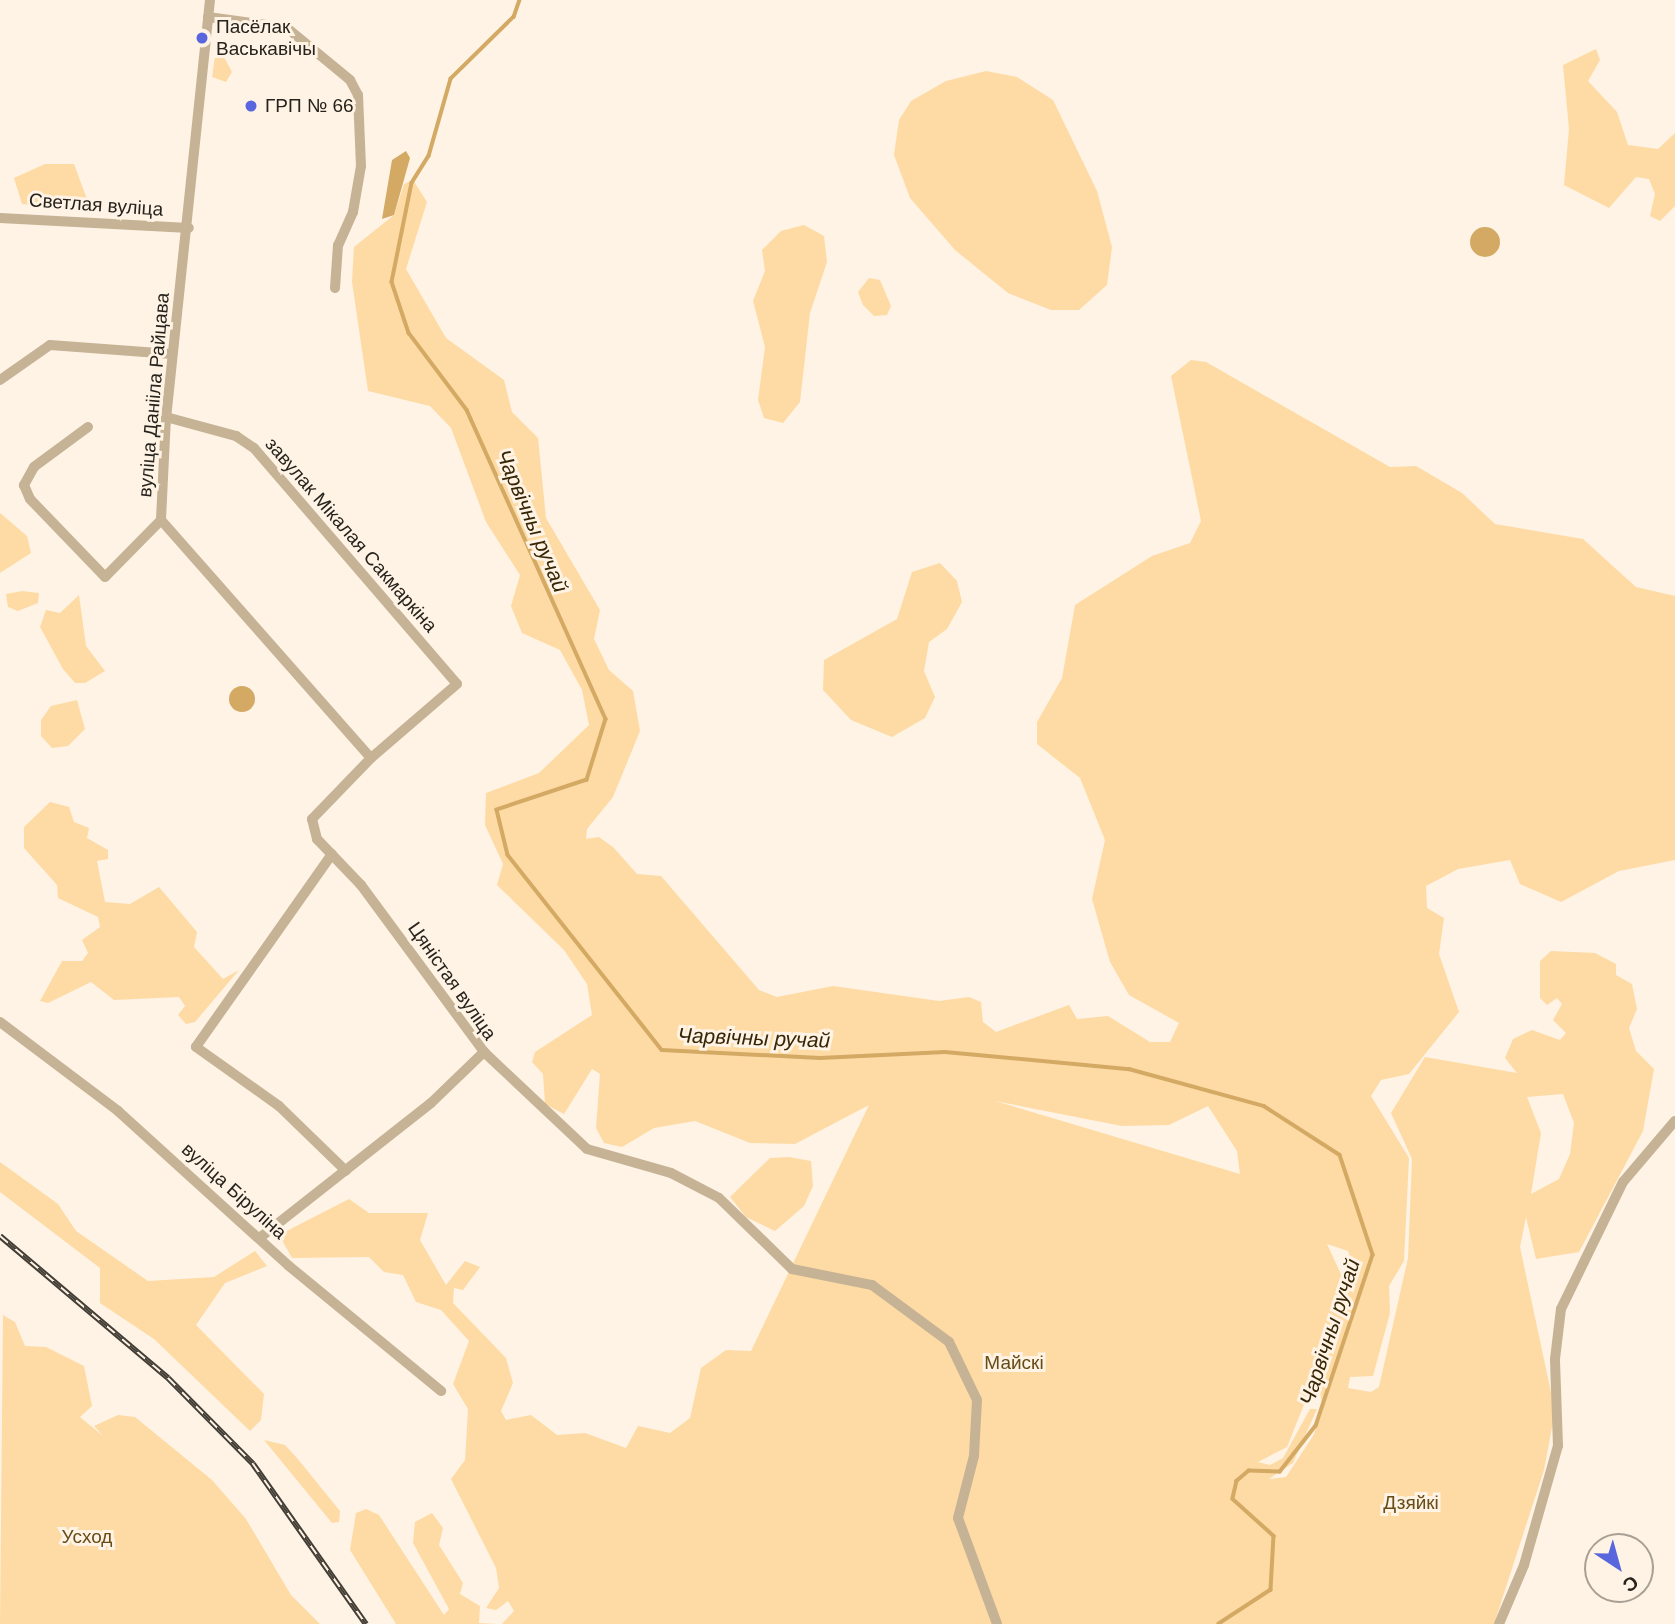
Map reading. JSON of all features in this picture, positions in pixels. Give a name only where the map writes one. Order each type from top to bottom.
[{"type":"street","name":"вуліца Данііла Райцава","points":[[210,0],[189,228],[172,354],[161,520],[371,758]]},
{"type":"street","points":[[208,18],[287,28],[350,80],[358,95],[360,166],[353,212],[338,245],[335,288]]},
{"type":"street","name":"Светлая вуліца","points":[[0,217],[189,228]]},
{"type":"street","points":[[0,380],[50,345],[172,354]]},
{"type":"street","name":"завулак Мікалая Сакмаркіна","points":[[166,418],[236,436],[254,447],[457,684],[371,758]]},
{"type":"street","points":[[88,428],[34,467],[24,485],[105,577],[161,520]]},
{"type":"street","name":"Цяністая вуліца","points":[[262,1236],[346,1171],[484,1052],[332,854],[317,839],[312,819],[371,758]]},
{"type":"street","points":[[332,854],[196,1047],[279,1106],[346,1171]]},
{"type":"street","name":"вуліца Біруліна","points":[[0,1022],[70,1072],[262,1236],[289,1266],[441,1391]]},
{"type":"street","points":[[484,1052],[587,1149],[671,1173],[719,1198],[792,1269],[891,1294],[949,1342],[967,1368],[977,1400],[974,1456],[958,1518],[997,1624]]},
{"type":"street","points":[[1499,1624],[1524,1565],[1558,1446],[1555,1359],[1561,1309],[1623,1182],[1675,1121]]},
{"type":"green space","points":[[217,44],[232,72],[226,82],[212,77]]},
{"type":"green space","points":[[1596,49],[1600,60],[1588,81],[1617,112],[1628,145],[1658,149],[1675,133],[1675,206],[1660,221],[1650,216],[1655,194],[1649,179],[1636,177],[1609,208],[1564,185],[1569,129],[1563,65]]},
{"type":"green space","points":[[986,71],[1017,77],[1053,100],[1097,191],[1112,247],[1107,285],[1079,310],[1051,310],[1008,293],[955,250],[910,198],[894,155],[899,120],[911,101],[946,81]]},
{"type":"green space","points":[[45,164],[74,164],[88,202],[69,210],[22,204],[14,178]]},
{"type":"green space","points":[[413,180],[427,202],[406,269],[446,338],[504,380],[512,412],[538,438],[546,518],[600,610],[594,639],[609,670],[633,691],[640,731],[613,797],[587,829],[586,839],[599,837],[613,847],[637,874],[661,876],[759,990],[777,997],[833,986],[939,1001],[969,997],[981,1002],[983,1022],[996,1032],[1069,1005],[1077,1019],[1108,1016],[1150,1042],[1170,1042],[1179,1023],[1129,995],[1110,962],[1092,899],[1105,840],[1080,778],[1037,744],[1037,722],[1062,678],[1075,605],[1152,556],[1190,543],[1201,521],[1171,376],[1191,360],[1206,362],[1390,467],[1416,466],[1462,493],[1495,524],[1583,539],[1636,587],[1675,596],[1675,860],[1619,871],[1561,902],[1520,884],[1510,860],[1458,869],[1426,886],[1427,908],[1444,918],[1439,954],[1459,1012],[1409,1074],[1381,1080],[1371,1096],[1409,1158],[1404,1261],[1389,1286],[1390,1313],[1373,1376],[1350,1377],[1348,1388],[1371,1392],[1379,1387],[1408,1258],[1412,1159],[1391,1113],[1425,1057],[1517,1073],[1505,1058],[1513,1039],[1532,1030],[1560,1040],[1566,1033],[1553,1020],[1562,1004],[1557,998],[1547,1005],[1540,998],[1540,961],[1551,951],[1595,953],[1616,964],[1616,975],[1632,984],[1637,1009],[1629,1028],[1636,1051],[1654,1069],[1643,1131],[1579,1252],[1536,1259],[1526,1217],[1520,1247],[1555,1411],[1544,1470],[1494,1624],[502,1624],[514,1611],[508,1601],[496,1610],[486,1608],[499,1588],[496,1568],[451,1479],[465,1460],[468,1409],[453,1384],[469,1341],[441,1310],[416,1302],[403,1275],[384,1272],[369,1257],[292,1258],[279,1235],[349,1199],[369,1213],[428,1213],[420,1240],[446,1285],[465,1261],[480,1267],[463,1290],[454,1288],[453,1303],[506,1358],[513,1383],[501,1411],[506,1420],[531,1415],[557,1435],[585,1433],[626,1448],[638,1426],[670,1433],[690,1418],[701,1368],[726,1350],[751,1351],[869,1105],[795,1144],[750,1143],[695,1121],[654,1128],[622,1147],[604,1143],[596,1128],[600,1074],[592,1069],[564,1114],[545,1104],[543,1074],[532,1062],[535,1052],[592,1015],[587,984],[564,950],[497,885],[503,864],[485,825],[486,793],[539,773],[589,725],[582,690],[560,650],[522,633],[511,606],[520,575],[486,522],[451,428],[430,406],[368,391],[352,282],[354,247],[394,215],[404,184]],"holes":[[[1563,1094],[1574,1123],[1570,1154],[1559,1179],[1531,1194],[1541,1133],[1527,1097]],[[995,1101],[1122,1126],[1169,1125],[1208,1106],[1237,1151],[1240,1174]],[[1327,1244],[1348,1251],[1354,1268],[1343,1310],[1337,1310],[1346,1285]],[[1309,1392],[1320,1392],[1323,1410],[1313,1436],[1286,1477],[1269,1479],[1293,1463],[1317,1409],[1310,1409],[1283,1458],[1270,1465],[1258,1462],[1287,1447]]]},
{"type":"green space","points":[[804,225],[824,236],[827,262],[810,313],[800,402],[783,423],[764,418],[758,400],[765,347],[753,301],[765,271],[762,250],[781,231]]},
{"type":"green space","points":[[869,278],[880,280],[891,306],[887,315],[874,316],[863,305],[858,292]]},
{"type":"green space","points":[[0,513],[27,536],[31,553],[0,573]]},
{"type":"green space","points":[[940,563],[957,581],[962,602],[947,629],[929,642],[924,671],[935,697],[925,718],[892,737],[851,720],[823,690],[824,660],[897,619],[912,572]]},
{"type":"green space","points":[[22,591],[39,593],[38,603],[18,611],[8,607],[6,594]]},
{"type":"green space","points":[[79,595],[86,646],[105,671],[85,683],[75,683],[63,669],[40,627],[46,610],[60,613]]},
{"type":"green space","points":[[77,700],[85,729],[68,746],[52,748],[41,736],[41,720],[51,706]]},
{"type":"green space","points":[[50,802],[69,807],[74,822],[89,828],[87,838],[108,850],[108,859],[97,861],[105,902],[130,904],[159,887],[197,932],[194,947],[223,979],[239,970],[195,1022],[186,1024],[178,1015],[185,1006],[179,997],[114,1000],[91,982],[48,1003],[40,1001],[62,961],[82,961],[88,953],[82,940],[100,927],[98,917],[58,898],[57,885],[24,848],[24,827]]},
{"type":"green space","points":[[789,1157],[811,1161],[813,1186],[804,1206],[775,1231],[746,1217],[730,1197],[770,1158]]},
{"type":"green space","points":[[0,1162],[58,1204],[76,1231],[148,1281],[214,1277],[255,1251],[267,1266],[225,1283],[196,1325],[264,1394],[261,1420],[250,1431],[154,1339],[100,1303],[100,1268],[0,1192]]},
{"type":"green space","name":"Усход","points":[[3,1315],[15,1322],[25,1346],[46,1347],[84,1366],[92,1406],[80,1417],[103,1436],[94,1426],[118,1415],[135,1417],[212,1480],[246,1519],[291,1595],[320,1624],[0,1624]]},
{"type":"green space","points":[[264,1440],[285,1445],[297,1458],[340,1511],[339,1522],[332,1523]]},
{"type":"green space","points":[[366,1509],[379,1515],[444,1615],[449,1609],[413,1543],[415,1522],[432,1513],[443,1528],[439,1545],[463,1583],[460,1594],[480,1606],[479,1623],[497,1624],[396,1624],[350,1550],[356,1513]]},
{"type":"shaded area","points":[[406,151],[410,158],[394,215],[382,219],[392,160]]},
{"type":"shaded area","points":[[1485,227],[1491,228],[1499,236],[1499,248],[1491,256],[1485,257],[1479,256],[1471,248],[1470,242],[1471,236],[1479,228]]},
{"type":"shaded area","points":[[242,686],[251,690],[255,699],[251,708],[242,712],[233,708],[229,699],[233,690]]},
{"type":"waterway","name":"Чарвічны ручай","points":[[520,0],[514,17],[451,79],[429,156],[412,183],[392,282],[409,333],[467,410],[606,719],[587,780],[497,810],[508,855],[662,1050],[820,1058],[945,1052],[1129,1069],[1264,1106],[1340,1155],[1373,1255],[1316,1426],[1280,1472],[1249,1471],[1237,1481],[1233,1499],[1274,1536],[1271,1590],[1219,1624]]},
{"type":"railway","points":[[0,1236],[168,1378],[253,1464],[366,1624]]},
{"type":"place","name":"Пасёлак Васькавічы","points":[[202,38]]},
{"type":"place","name":"ГРП № 66","points":[[251,106]]},
{"type":"park label","name":"Майскі","points":[[1014,1363]]},
{"type":"park label","name":"Дзяйкі","points":[[1411,1503]]}]
